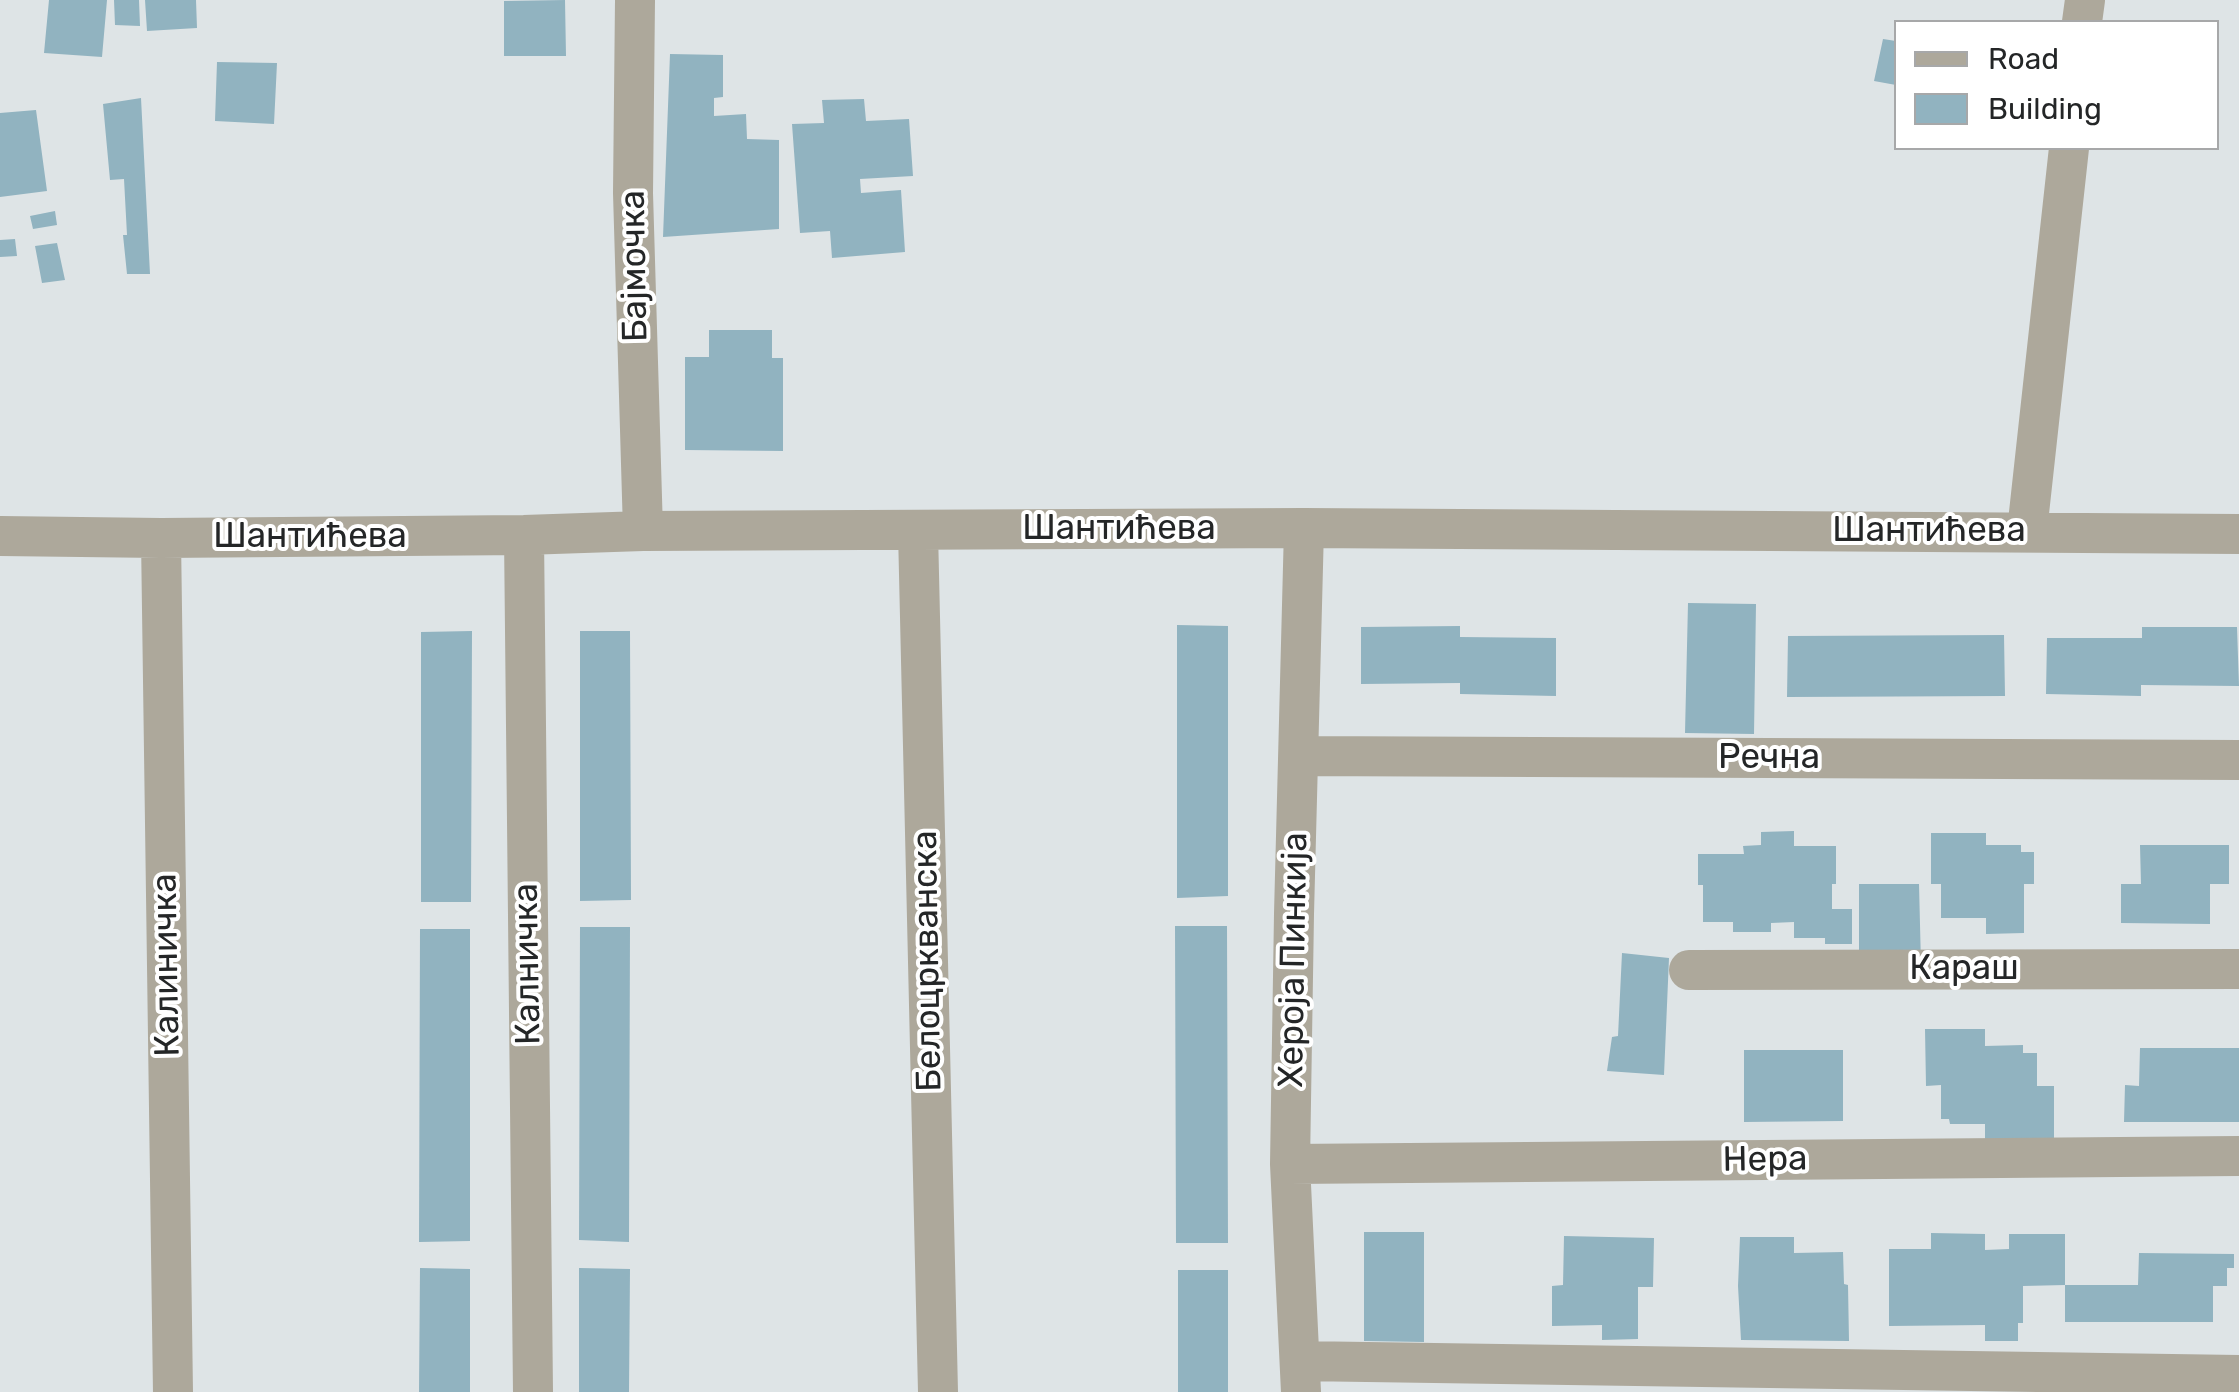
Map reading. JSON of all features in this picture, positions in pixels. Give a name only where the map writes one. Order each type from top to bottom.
[{"type":"street","name":"Бајмочка","points":[[636,0],[633,193],[643,531]]},
{"type":"street","points":[[2028,532],[2069,150]]},
{"type":"street","name":"Шантићева","points":[[0,536],[1304,528],[2239,534]]},
{"type":"street","name":"Хероја Пинкија","points":[[1301,1376],[1290,1164],[1304,528]]},
{"type":"street","name":"Белоцркванска","points":[[918,531],[938,1392]]},
{"type":"street","name":"Калничка","points":[[524,535],[532,1392]]},
{"type":"street","name":"Калиничка","points":[[162,538],[173,1392]]},
{"type":"street","name":"Речна","points":[[1299,756],[2239,760]]},
{"type":"street","name":"Караш","points":[[1689,970],[2239,969]]},
{"type":"street","name":"Нера","points":[[1290,1164],[2239,1156]]},
{"type":"street","points":[[1301,1376],[2239,1374]]},
{"type":"building","points":[[49,0],[107,0],[102,57],[44,53]]},
{"type":"building","points":[[114,0],[139,0],[140,26],[115,25]]},
{"type":"building","points":[[145,0],[196,0],[197,28],[147,31]]},
{"type":"building","points":[[565,0],[566,56],[504,56],[504,1]]},
{"type":"building","points":[[1883,39],[1894,41],[1894,85],[1874,81]]},
{"type":"building","points":[[670,54],[723,55],[723,97],[714,98],[714,116],[746,114],[747,139],[779,140],[779,229],[663,237]]},
{"type":"building","points":[[217,62],[277,63],[274,124],[215,121]]},
{"type":"building","points":[[141,98],[150,274],[127,274],[124,179],[110,180],[103,104]]},
{"type":"building","points":[[864,99],[866,121],[909,119],[913,176],[860,179],[861,193],[901,190],[905,252],[832,258],[830,231],[800,233],[792,124],[824,123],[822,100]]},
{"type":"building","points":[[36,110],[47,191],[0,197],[0,113]]},
{"type":"building","points":[[55,211],[57,225],[33,229],[30,216]]},
{"type":"building","points":[[15,239],[17,256],[0,257],[0,240]]},
{"type":"building","points":[[57,243],[65,280],[42,283],[35,246]]},
{"type":"building","points":[[709,330],[772,330],[772,358],[783,358],[783,451],[685,450],[685,357],[709,357]]},
{"type":"building","points":[[1688,603],[1756,604],[1754,734],[1685,733]]},
{"type":"building","points":[[1177,625],[1228,626],[1228,896],[1177,898]]},
{"type":"building","points":[[1460,626],[1460,637],[1556,638],[1556,696],[1460,694],[1460,683],[1361,684],[1361,627]]},
{"type":"building","points":[[2142,627],[2237,627],[2239,686],[2141,685],[2141,696],[2046,694],[2047,638],[2142,638]]},
{"type":"building","points":[[472,631],[471,902],[421,902],[421,632]]},
{"type":"building","points":[[580,631],[630,631],[631,900],[580,901]]},
{"type":"building","points":[[2004,635],[2005,696],[1787,697],[1788,636]]},
{"type":"building","points":[[1794,831],[1794,846],[1836,846],[1832,909],[1852,909],[1852,944],[1825,944],[1825,938],[1794,938],[1794,922],[1771,923],[1771,932],[1733,932],[1733,922],[1703,922],[1698,854],[1744,854],[1743,846],[1761,845],[1761,832]]},
{"type":"building","points":[[1931,833],[1986,833],[1986,845],[2021,845],[2021,852],[2034,852],[2034,884],[2024,884],[2024,933],[1986,934],[1986,918],[1941,918],[1941,884],[1931,884]]},
{"type":"building","points":[[2140,845],[2229,845],[2229,884],[2210,884],[2210,924],[2121,923],[2121,884],[2141,884]]},
{"type":"building","points":[[1859,884],[1919,884],[1921,965],[1859,965]]},
{"type":"building","points":[[1175,926],[1227,926],[1228,1243],[1176,1243]]},
{"type":"building","points":[[580,927],[630,927],[629,1242],[579,1240]]},
{"type":"building","points":[[420,929],[470,929],[470,1241],[419,1242]]},
{"type":"building","points":[[1622,953],[1669,958],[1664,1075],[1607,1071],[1612,1037],[1618,1036]]},
{"type":"building","points":[[1925,1029],[1985,1029],[1985,1046],[2023,1045],[2023,1053],[2037,1053],[2037,1086],[2054,1086],[2054,1139],[1985,1140],[1985,1124],[1950,1124],[1949,1119],[1941,1119],[1941,1085],[1926,1086]]},
{"type":"building","points":[[2140,1048],[2239,1048],[2239,1122],[2124,1122],[2125,1085],[2139,1086]]},
{"type":"building","points":[[1744,1050],[1843,1050],[1843,1121],[1744,1122]]},
{"type":"building","points":[[1364,1232],[1424,1232],[1424,1342],[1364,1341]]},
{"type":"building","points":[[1931,1233],[1985,1234],[1985,1250],[2009,1249],[2009,1234],[2065,1234],[2065,1285],[2023,1286],[2023,1323],[2018,1323],[2018,1341],[1985,1341],[1985,1325],[1889,1326],[1889,1249],[1931,1249]]},
{"type":"building","points":[[1564,1236],[1654,1238],[1653,1287],[1638,1287],[1638,1339],[1602,1340],[1602,1325],[1552,1326],[1552,1286],[1563,1285]]},
{"type":"building","points":[[1740,1237],[1794,1237],[1794,1253],[1843,1252],[1849,1341],[1741,1340]]},
{"type":"building","points":[[2139,1253],[2234,1254],[2234,1268],[2227,1268],[2227,1286],[2213,1286],[2213,1322],[2065,1322],[2065,1285],[2138,1285]]},
{"type":"building","points":[[420,1268],[470,1269],[470,1392],[419,1392]]},
{"type":"building","points":[[579,1268],[630,1269],[629,1392],[579,1392]]},
{"type":"building","points":[[1178,1270],[1228,1270],[1228,1392],[1178,1392]]}]
